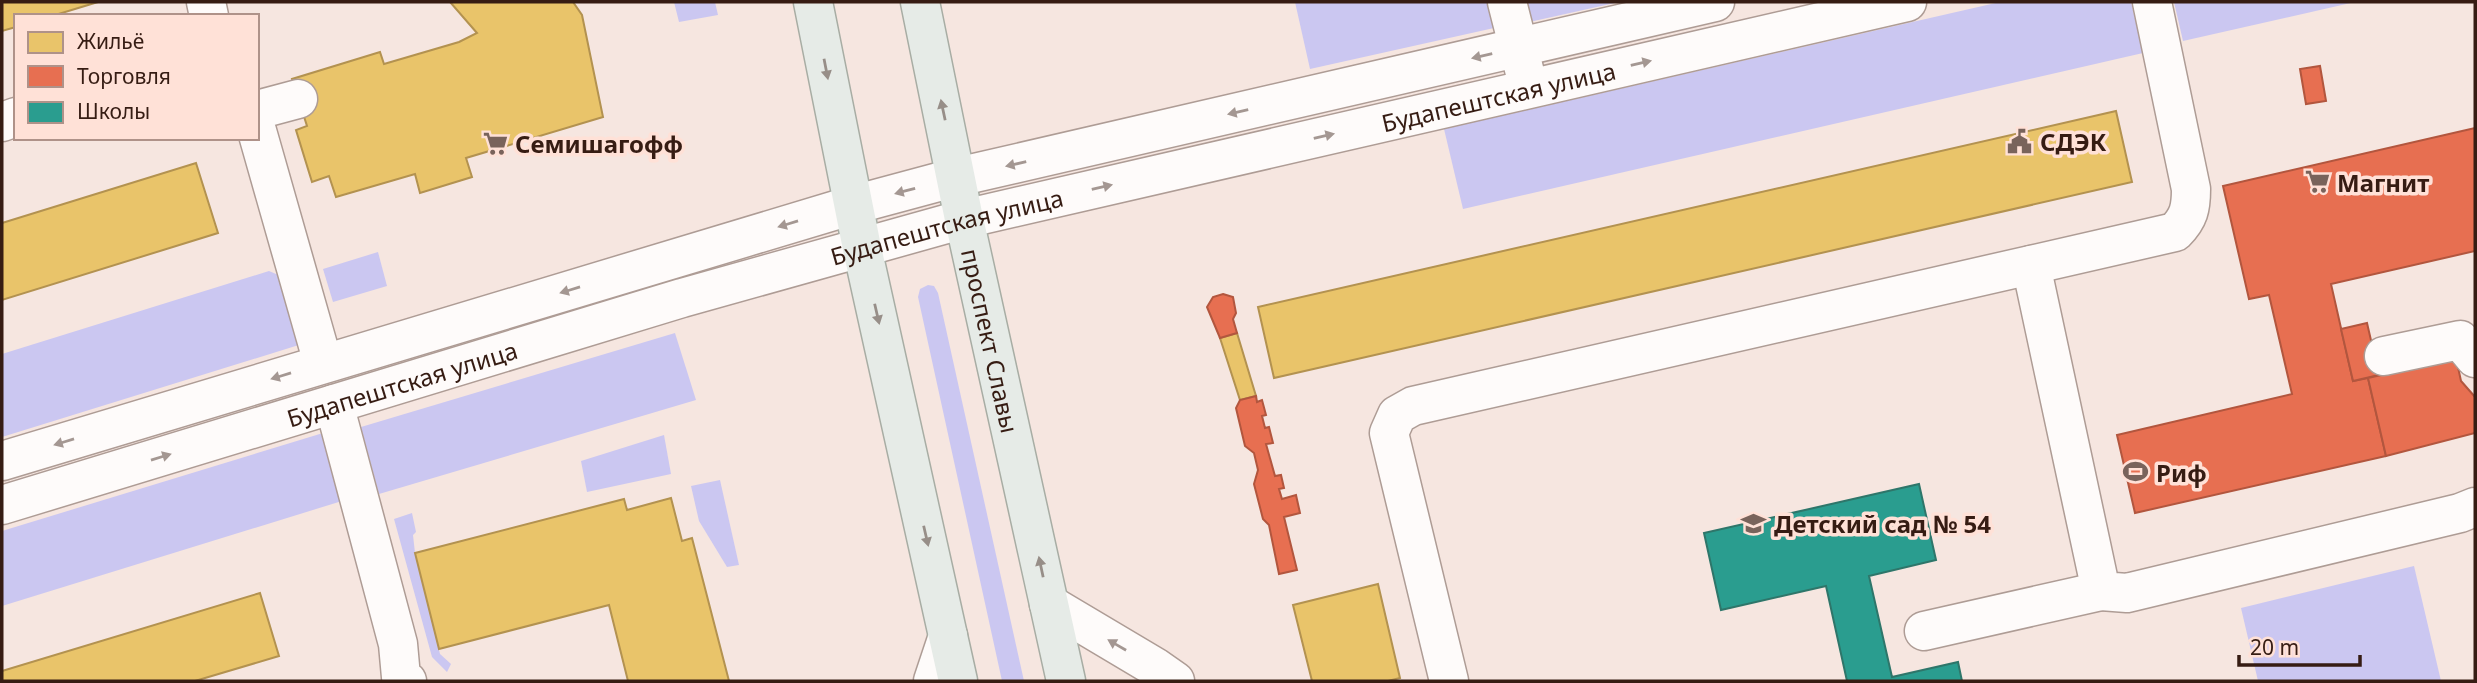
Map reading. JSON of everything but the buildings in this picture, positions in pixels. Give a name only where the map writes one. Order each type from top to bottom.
[{"type":"main road","points":[[813,2],[862,248],[958,681]]},
{"type":"main road","name":"проспект Славы","points":[[920,2],[964,219],[1066,681]]},
{"type":"street","points":[[1507,2],[1528,89]]},
{"type":"street","name":"Будапештская улица","points":[[2,461],[853,205],[957,177],[1715,2]]},
{"type":"street","name":"Будапештская улица","points":[[2,505],[682,298],[964,219],[1907,2]]},
{"type":"street","points":[[1449,681],[1389,433],[1396,415],[1413,406],[2175,232],[2187,220],[2191,207],[2191,189],[2152,2]]},
{"type":"street","points":[[259,109],[298,99]]},
{"type":"street","points":[[259,138],[323,363]]},
{"type":"street","points":[[2031,265],[2101,591]]},
{"type":"street","points":[[2384,356],[2460,340],[2475,358]]},
{"type":"street","points":[[334,404],[398,644],[402,680]]},
{"type":"street","points":[[1924,631],[2101,591],[2127,593],[2460,513],[2475,506]]},
{"type":"street","points":[[1049,604],[1175,681]]},
{"type":"street","points":[[933,681],[948,636]]},
{"type":"shaded area","points":[[674,2],[715,2],[718,15],[679,22]]},
{"type":"shaded area","points":[[1295,2],[1488,2],[1494,28],[1310,69]]},
{"type":"shaded area","points":[[1520,2],[1619,2],[1525,23]]},
{"type":"shaded area","points":[[2000,2],[2131,2],[2143,53],[1463,209],[1444,129]]},
{"type":"shaded area","points":[[2174,2],[2355,2],[2183,41]]},
{"type":"shaded area","points":[[378,252],[387,286],[333,302],[323,269]]},
{"type":"shaded area","points":[[269,271],[283,277],[302,344],[2,437],[2,354]]},
{"type":"shaded area","points":[[928,285],[934,286],[938,293],[1024,681],[1002,681],[918,297],[920,289]]},
{"type":"shaded area","points":[[675,333],[696,400],[379,494],[361,427]]},
{"type":"shaded area","points":[[323,433],[342,501],[2,606],[2,531]]},
{"type":"shaded area","points":[[664,435],[671,474],[587,492],[581,461]]},
{"type":"shaded area","points":[[720,480],[739,565],[727,567],[699,521],[691,486]]},
{"type":"shaded area","points":[[412,513],[416,532],[413,535],[415,553],[440,654],[451,664],[447,672],[432,657],[394,519]]},
{"type":"shaded area","points":[[2414,566],[2441,681],[2258,681],[2241,608]]},
{"type":"place","name":"СДЭК","points":[[2020,141]]},
{"type":"place","name":"Семишагофф","points":[[495,143]]},
{"type":"place","name":"Магнит","points":[[2317,182]]},
{"type":"place","name":"Риф","points":[[2136,472]]},
{"type":"place","name":"Детский сад № 54","points":[[1754,523]]}]
